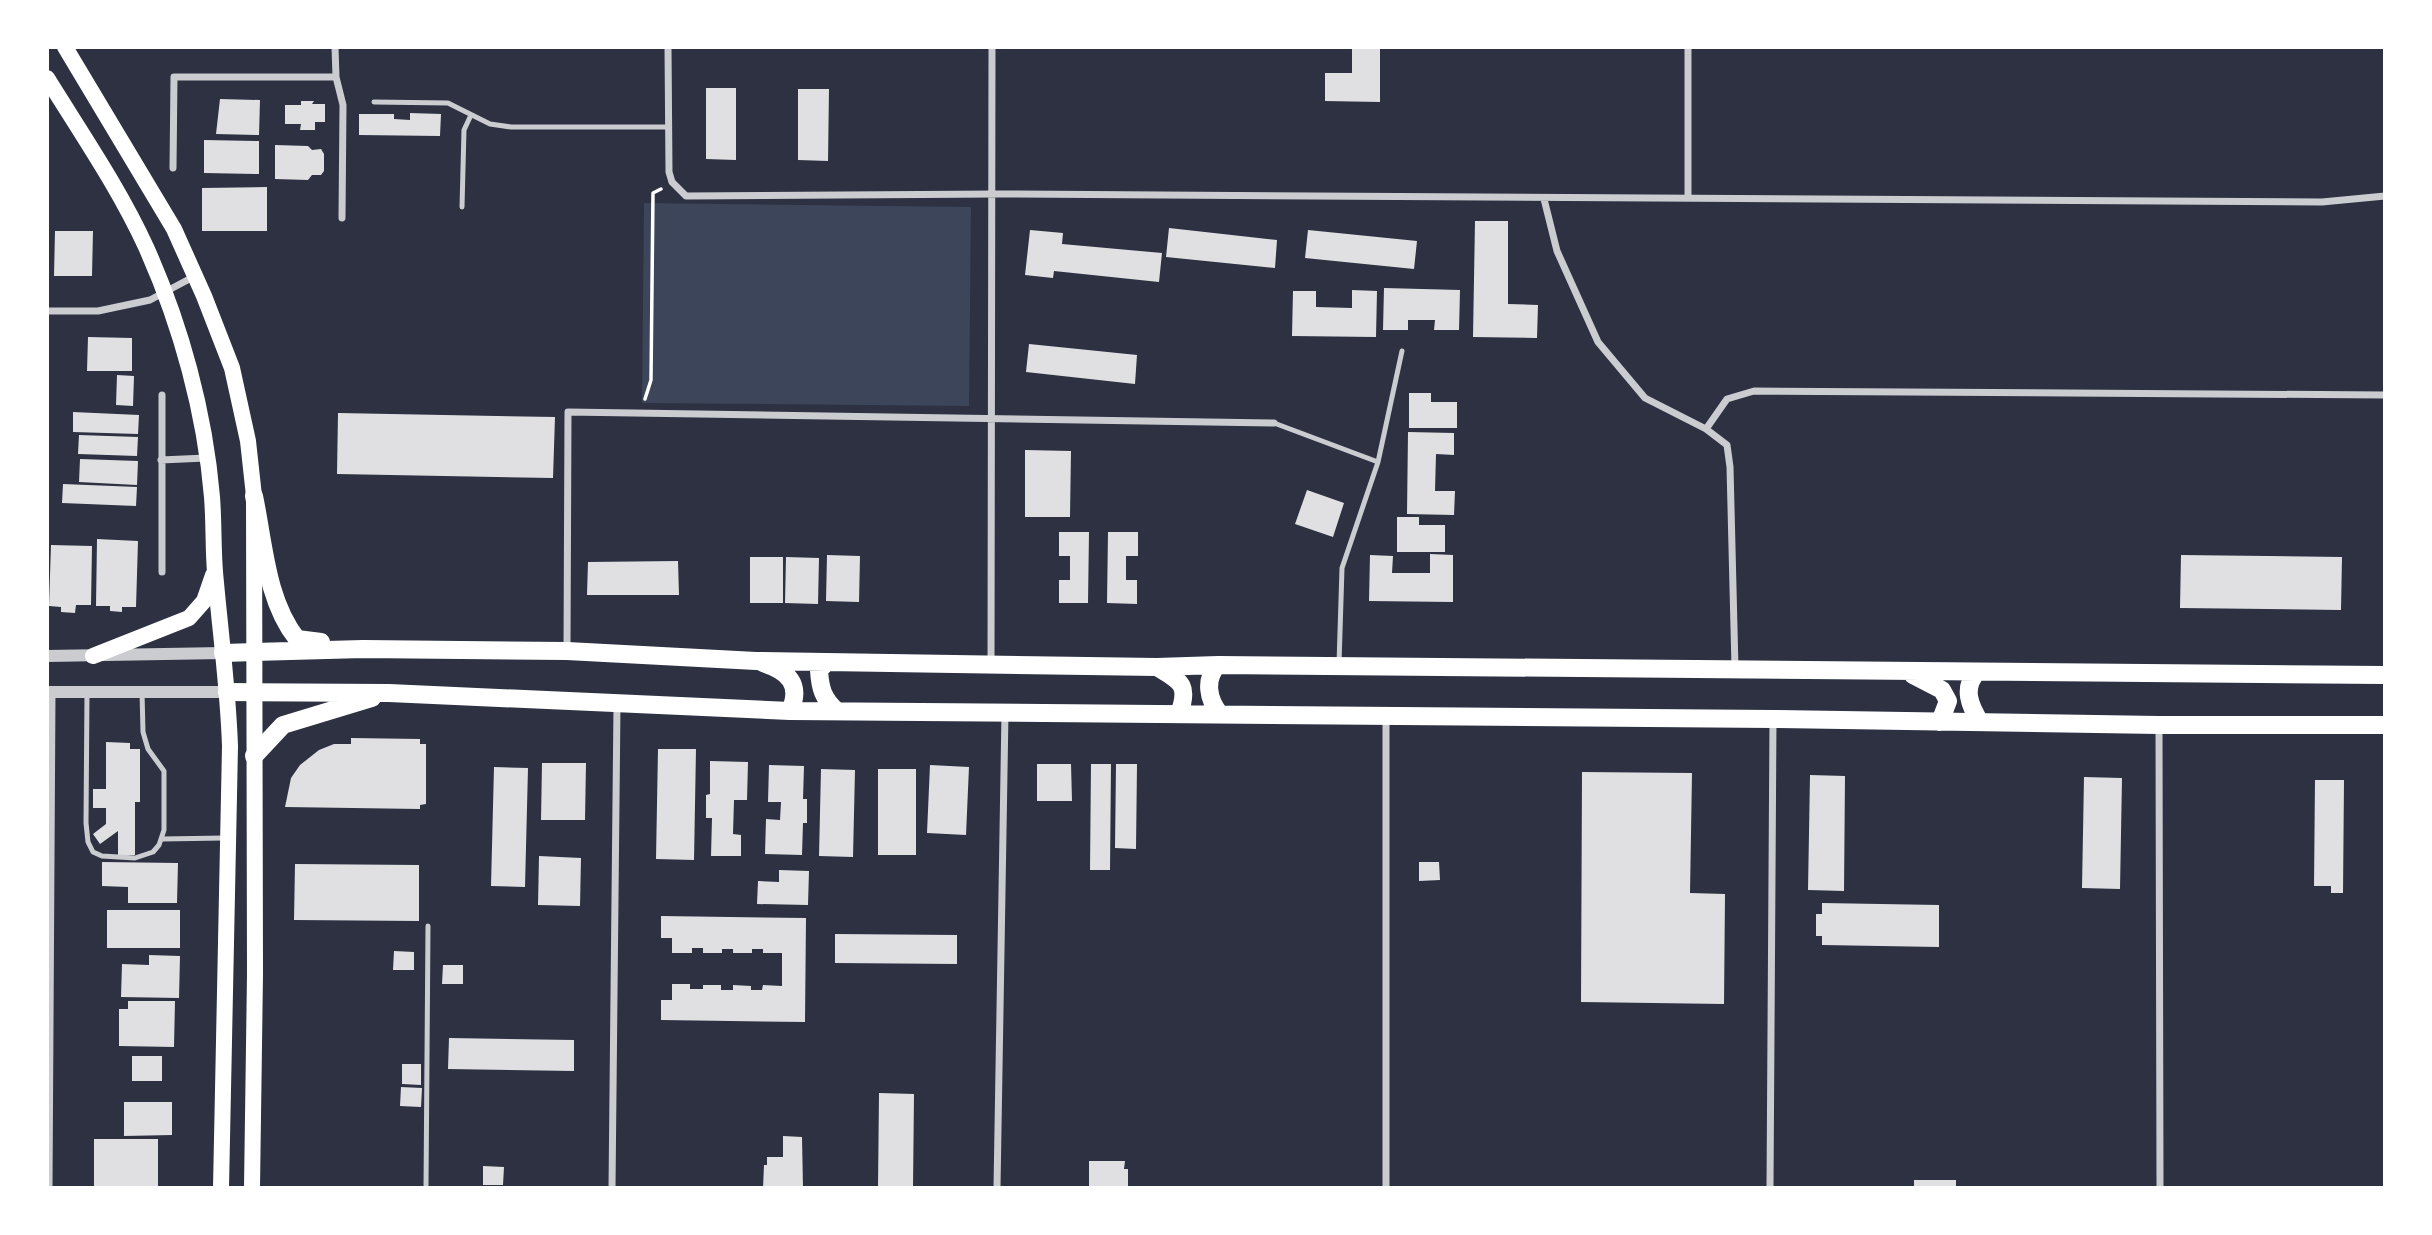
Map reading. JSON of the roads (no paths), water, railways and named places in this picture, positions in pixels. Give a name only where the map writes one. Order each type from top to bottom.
[{"type":"highway","points":[[254,496],[274,592],[285,623],[297,639],[363,649]]},
{"type":"highway","points":[[223,653],[363,649],[567,651],[756,661],[1157,667],[1218,665],[2385,675]]},
{"type":"highway","points":[[756,661],[777,668],[789,677],[796,699],[790,711]]},
{"type":"highway","points":[[827,662],[819,670],[820,685],[825,701],[837,711]]},
{"type":"highway","points":[[1218,665],[1210,673],[1209,686],[1212,704],[1220,714]]},
{"type":"highway","points":[[1157,667],[1181,681],[1184,690],[1179,714]]},
{"type":"highway","points":[[1977,672],[1968,692],[1970,707],[1980,722]]},
{"type":"highway","points":[[1910,673],[1942,690],[1948,701],[1940,722]]},
{"type":"highway","points":[[227,692],[388,692],[790,711],[2385,725]]},
{"type":"highway","points":[[254,756],[283,725],[388,692]]},
{"type":"main road","points":[[65,47],[174,229],[232,368],[248,441],[254,496],[255,974],[252,1188]]},
{"type":"main road","points":[[47,78],[125,206],[146,247],[164,292],[197,402],[212,496],[215,570],[230,746],[221,1188]]},
{"type":"main road","points":[[93,656],[190,618],[204,601],[215,570]]},
{"type":"street","points":[[335,47],[336,77],[343,105],[342,218]]},
{"type":"street","points":[[668,47],[669,172],[673,183],[686,196],[992,194],[2322,202],[2385,196]]},
{"type":"street","points":[[991,663],[992,47]]},
{"type":"street","points":[[1688,47],[1688,197]]},
{"type":"street","points":[[173,168],[174,77],[336,77]]},
{"type":"street","points":[[1544,199],[1557,251],[1598,342],[1645,398],[1706,429],[1727,445],[1730,467],[1735,670]]},
{"type":"street","points":[[47,311],[98,311],[150,300],[195,276]]},
{"type":"street","points":[[1706,429],[1727,399],[1754,391],[2385,395]]},
{"type":"street","points":[[162,395],[162,572]]},
{"type":"street","points":[[567,651],[568,412],[1274,424]]},
{"type":"street","points":[[161,460],[206,458]]},
{"type":"street","points":[[47,656],[223,653]]},
{"type":"street","points":[[49,1188],[50,692],[227,692]]},
{"type":"street","points":[[612,1188],[617,702]]},
{"type":"street","points":[[998,1188],[1005,712]]},
{"type":"street","points":[[1386,715],[1387,1188]]},
{"type":"street","points":[[1770,1188],[1773,719]]},
{"type":"street","points":[[2159,725],[2160,1188]]},
{"type":"lane","points":[[374,102],[448,103],[490,124],[511,127],[668,127]]},
{"type":"lane","points":[[463,207],[464,130],[471,115]]},
{"type":"lane","points":[[1339,667],[1342,568],[1378,462],[1402,351]]},
{"type":"lane","points":[[1274,424],[1378,462]]},
{"type":"lane","points":[[87,692],[88,842],[93,852],[102,856],[135,858],[153,852],[162,839],[164,830],[164,771],[148,749],[143,732],[142,692]]},
{"type":"lane","points":[[162,839],[228,838]]},
{"type":"lane","points":[[426,1188],[428,926]]}]
